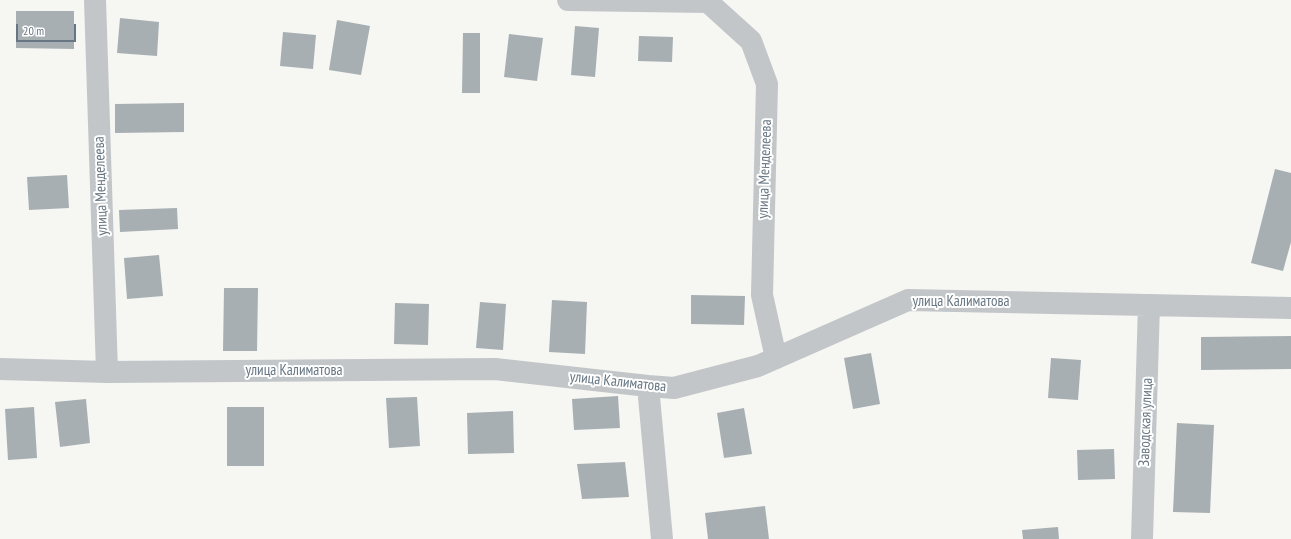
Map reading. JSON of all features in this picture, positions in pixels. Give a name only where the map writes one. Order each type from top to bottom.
[{"type":"street","name":"улица Менделеева","points":[[95,0],[107,372]]},
{"type":"street","points":[[568,0],[708,1]]},
{"type":"street","name":"улица Менделеева","points":[[708,1],[751,41],[767,84],[762,295],[776,358]]},
{"type":"street","name":"улица Калиматова","points":[[0,369],[107,372],[495,369],[674,388],[758,366],[908,300],[1291,308]]},
{"type":"street","name":"Заводская улица","points":[[1142,539],[1150,305]]},
{"type":"street","points":[[648,386],[662,539]]},
{"type":"building","points":[[16,11],[74,11],[74,49],[16,48]]},
{"type":"building","points":[[120,18],[159,22],[157,56],[117,53]]},
{"type":"building","points":[[337,20],[370,26],[361,75],[329,70]]},
{"type":"building","points":[[575,26],[599,28],[595,77],[571,75]]},
{"type":"building","points":[[283,32],[316,35],[313,69],[280,66]]},
{"type":"building","points":[[463,33],[480,33],[480,93],[462,93]]},
{"type":"building","points":[[509,34],[543,38],[537,81],[504,77]]},
{"type":"building","points":[[639,36],[673,37],[672,62],[638,61]]},
{"type":"building","points":[[184,103],[184,132],[115,133],[115,104]]},
{"type":"building","points":[[1275,169],[1291,173],[1291,242],[1283,271],[1251,263]]},
{"type":"building","points":[[67,175],[69,208],[29,210],[27,177]]},
{"type":"building","points":[[177,208],[178,229],[120,232],[119,210]]},
{"type":"building","points":[[159,255],[163,296],[127,299],[124,258]]},
{"type":"building","points":[[224,288],[258,288],[257,351],[223,351]]},
{"type":"building","points":[[691,295],[745,296],[744,325],[691,324]]},
{"type":"building","points":[[552,300],[587,302],[585,354],[549,352]]},
{"type":"building","points":[[480,302],[506,304],[503,350],[476,348]]},
{"type":"building","points":[[395,303],[429,304],[428,345],[394,344]]},
{"type":"building","points":[[1291,336],[1291,369],[1201,370],[1201,337]]},
{"type":"building","points":[[871,353],[880,404],[853,409],[844,358]]},
{"type":"building","points":[[1051,358],[1081,360],[1078,400],[1048,398]]},
{"type":"building","points":[[618,396],[620,428],[574,430],[572,399]]},
{"type":"building","points":[[417,397],[420,446],[389,448],[386,398]]},
{"type":"building","points":[[86,399],[90,443],[60,447],[55,402]]},
{"type":"building","points":[[34,407],[37,458],[8,460],[5,409]]},
{"type":"building","points":[[227,407],[264,407],[264,466],[227,466]]},
{"type":"building","points":[[744,408],[752,454],[724,458],[717,413]]},
{"type":"building","points":[[513,411],[514,453],[468,454],[467,413]]},
{"type":"building","points":[[1177,423],[1214,425],[1210,513],[1173,512]]},
{"type":"building","points":[[1114,449],[1115,479],[1078,480],[1077,450]]},
{"type":"building","points":[[625,462],[629,497],[582,499],[577,464]]},
{"type":"building","points":[[765,506],[769,539],[708,539],[705,513]]},
{"type":"building","points":[[1058,527],[1059,539],[1023,539],[1022,530]]}]
